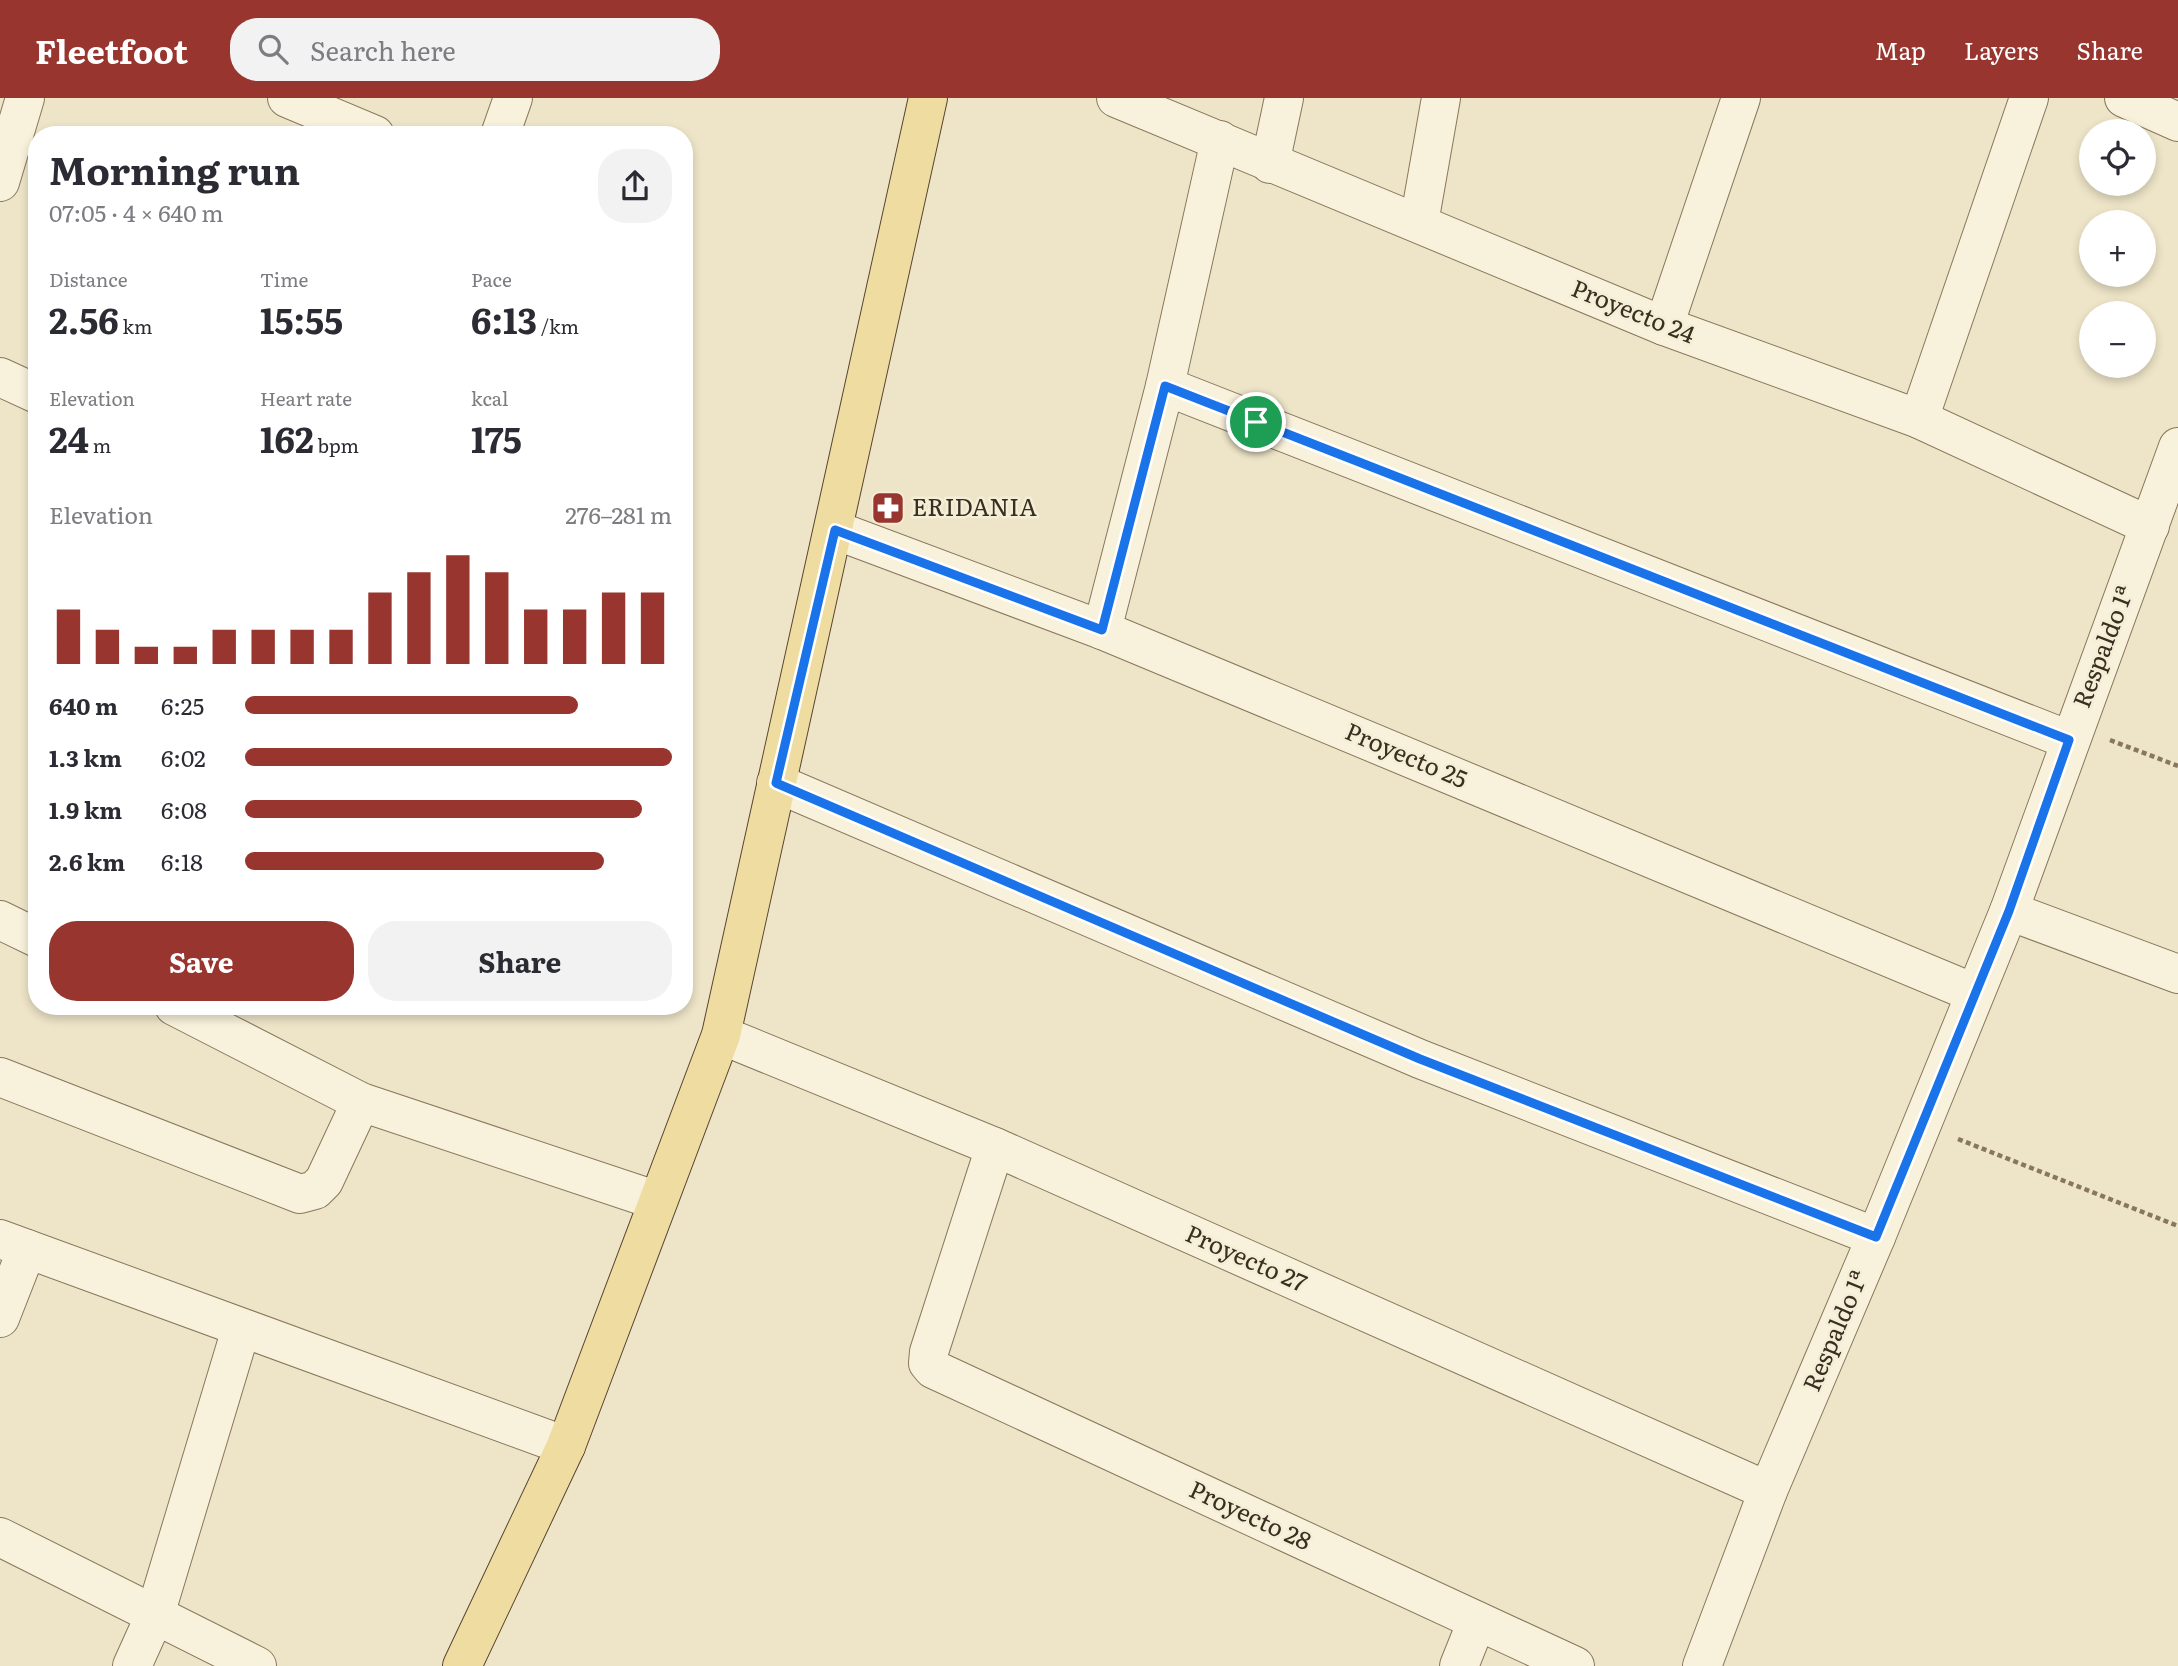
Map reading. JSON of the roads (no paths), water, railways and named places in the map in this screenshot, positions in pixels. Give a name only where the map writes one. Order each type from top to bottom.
[{"type":"main road","points":[[462,1666],[566,1446],[720,1035],[835,530],[928,98]]},
{"type":"street","points":[[287,98],[354,126]]},
{"type":"street","points":[[503,126],[513,98]]},
{"type":"street","name":"Proyecto 24","points":[[1116,98],[1220,140],[1269,164],[1419,223],[1664,326],[1919,419],[2150,526]]},
{"type":"street","points":[[1269,164],[1284,98]]},
{"type":"street","points":[[1419,223],[1441,98]]},
{"type":"street","points":[[1664,326],[1741,98]]},
{"type":"street","points":[[1919,419],[2029,98]]},
{"type":"street","points":[[2124,98],[2178,122]]},
{"type":"street","points":[[0,182],[25,123]]},
{"type":"street","points":[[1102,630],[1165,386],[1220,140]]},
{"type":"street","points":[[0,377],[28,390]]},
{"type":"street","points":[[1165,386],[2071,733]]},
{"type":"street","name":"Respaldo 1ª","points":[[1702,1666],[1768,1491],[1876,1237],[2009,911],[2071,733],[2178,447]]},
{"type":"street","name":"Proyecto 25","points":[[835,530],[1102,630],[1974,993]]},
{"type":"street","points":[[776,783],[1420,1059],[1876,1237]]},
{"type":"street","points":[[2009,911],[2178,974]]},
{"type":"street","points":[[212,1015],[233,1020],[361,1102],[658,1201]]},
{"type":"street","name":"Proyecto 27","points":[[720,1035],[995,1147],[1768,1491]]},
{"type":"street","points":[[0,1077],[300,1194],[315,1190],[324,1181],[361,1102]]},
{"type":"street","name":"Proyecto 28","points":[[995,1147],[928,1363],[946,1375],[1575,1666]]},
{"type":"street","points":[[0,1318],[14,1244],[566,1446]]},
{"type":"street","points":[[132,1666],[155,1615],[241,1329]]},
{"type":"street","points":[[0,1537],[257,1666]]},
{"type":"street","points":[[1458,1666],[1477,1620]]},
{"type":"place","name":"ERIDANIA","points":[[888,508]]}]
